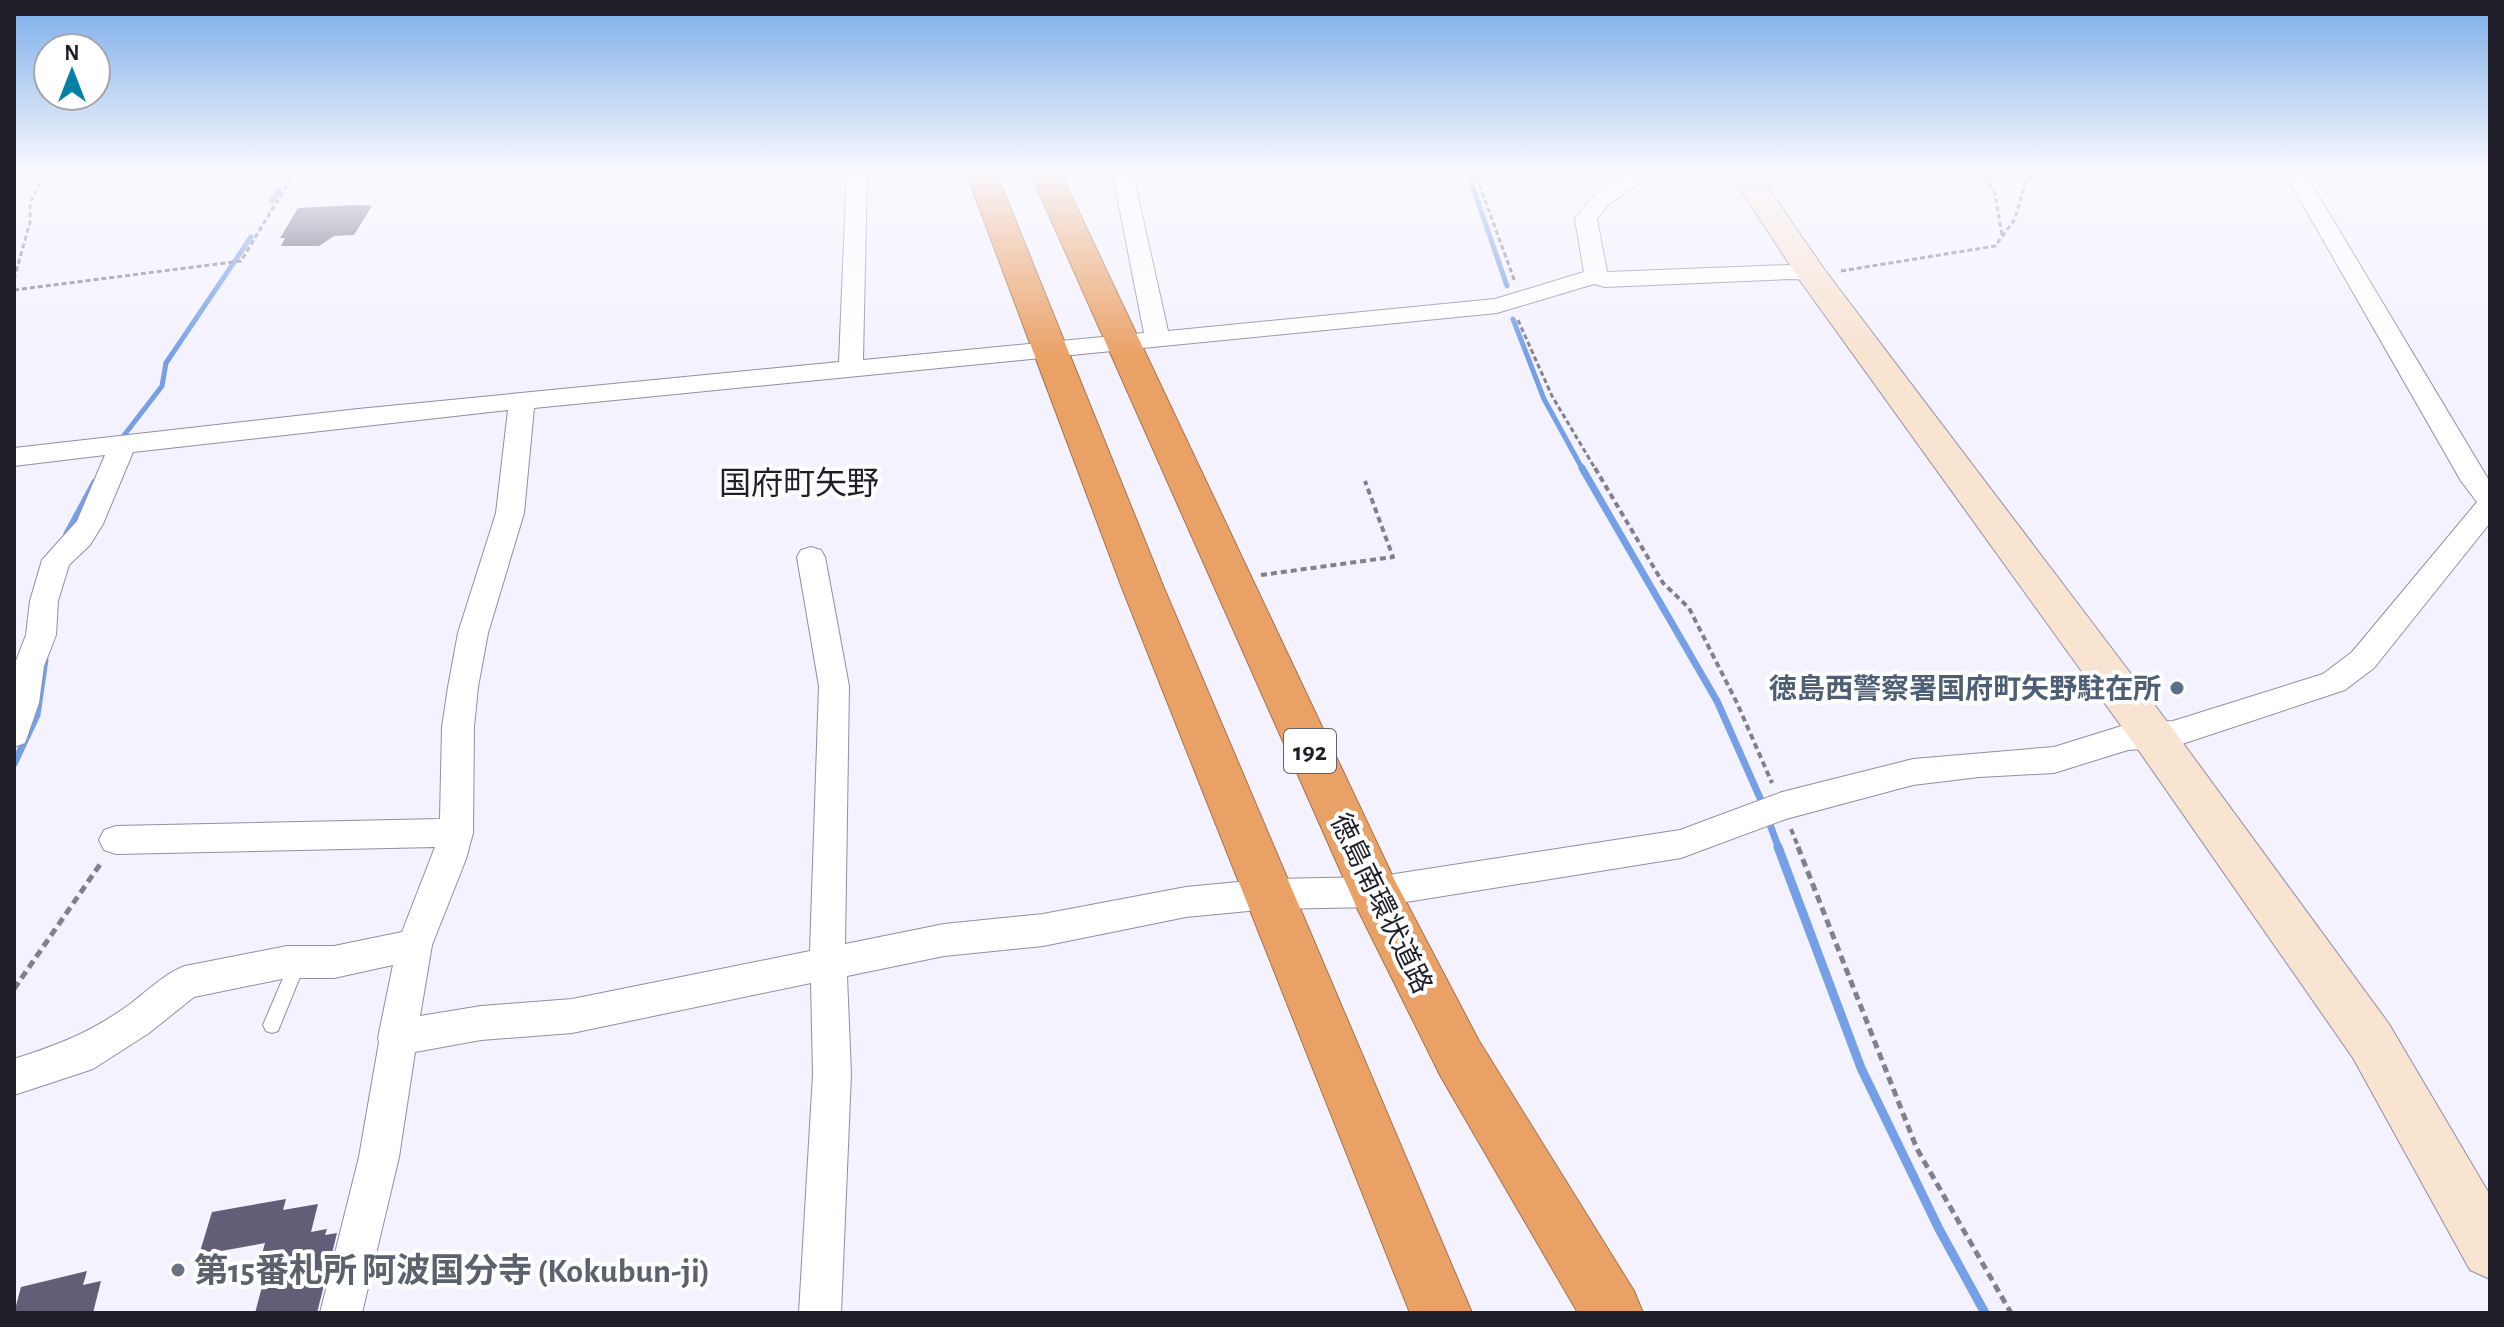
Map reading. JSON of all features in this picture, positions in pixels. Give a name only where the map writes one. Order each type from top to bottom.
[{"type":"highway","points":[[1004,232],[1143,588],[1441,1313]]},
{"type":"highway","name":"徳島南環状道路","points":[[1079,232],[1139,339],[1231,580],[1375,892],[1460,1059],[1612,1313]]},
{"type":"street","points":[[851,370],[855,232]]},
{"type":"street","points":[[1128,232],[1139,339]]},
{"type":"street","points":[[1588,232],[1596,276]]},
{"type":"street","points":[[1783,232],[2153,736],[2371,1041],[2490,1250]]},
{"type":"street","points":[[396,1038],[481,1023],[572,1016],[944,940],[1043,930],[1186,902],[1269,894],[1375,892],[1681,844],[1763,814],[1913,772],[2054,760],[2128,737],[2173,734],[2334,682],[2363,660],[2490,502],[2474,481],[2329,232]]},
{"type":"street","points":[[14,457],[1049,348],[1465,310],[1521,299],[1596,276],[1605,280],[1789,272],[1812,275]]},
{"type":"street","points":[[341,1313],[379,1157],[396,1038],[414,945],[449,859],[456,833],[458,727],[463,687],[473,633],[510,513],[522,402]]},
{"type":"street","points":[[14,734],[24,703],[29,666],[41,635],[44,601],[63,556],[112,479],[123,444]]},
{"type":"street","points":[[811,557],[834,686],[828,964],[832,1074],[820,1313]]},
{"type":"street","points":[[116,840],[456,833]]},
{"type":"street","points":[[14,1077],[80,1056],[136,1021],[185,982],[299,962],[334,962],[414,945]]},
{"type":"lane","points":[[272,1025],[299,962]]},
{"type":"path","points":[[14,279],[27,232]]},
{"type":"path","points":[[14,290],[237,262],[241,261],[259,232]]},
{"type":"path","points":[[1497,232],[1521,299]]},
{"type":"path","points":[[2001,232],[2002,238]]},
{"type":"path","points":[[1812,275],[1970,252],[1995,246],[2006,232]]},
{"type":"path","points":[[1231,580],[1393,557],[1365,481]]},
{"type":"path","points":[[14,989],[116,840]]},
{"type":"building","points":[[284,232],[356,232],[354,235],[334,236],[319,246],[281,246],[285,238],[280,238]]},
{"type":"building","points":[[286,1199],[283,1210],[318,1204],[311,1232],[327,1229],[325,1235],[337,1233],[317,1313],[255,1313],[267,1268],[258,1269],[265,1243],[199,1255],[212,1212]]},
{"type":"building","points":[[87,1271],[83,1285],[101,1281],[93,1313],[14,1313],[21,1287]]},
{"type":"waterway","points":[[1488,232],[1507,286]]},
{"type":"waterway","points":[[122,438],[162,386],[166,363],[251,237]]},
{"type":"waterway","points":[[1513,319],[1544,399],[1583,470]]},
{"type":"waterway","points":[[1582,468],[1717,701],[1764,807]]},
{"type":"waterway","points":[[67,534],[95,482]]},
{"type":"waterway","points":[[14,764],[37,715],[45,660]]},
{"type":"waterway","points":[[1768,819],[1779,849]]},
{"type":"waterway","points":[[1778,847],[1861,1068],[1939,1229],[1985,1313]]},
{"type":"place","name":"徳島西警察署国府町矢野駐在所","points":[[2177,688]]},
{"type":"place","name":"第15番札所 阿波国分寺 (Kokubun-ji)","points":[[178,1270]]},
{"type":"district","name":"国府町矢野","points":[[799,483]]}]
